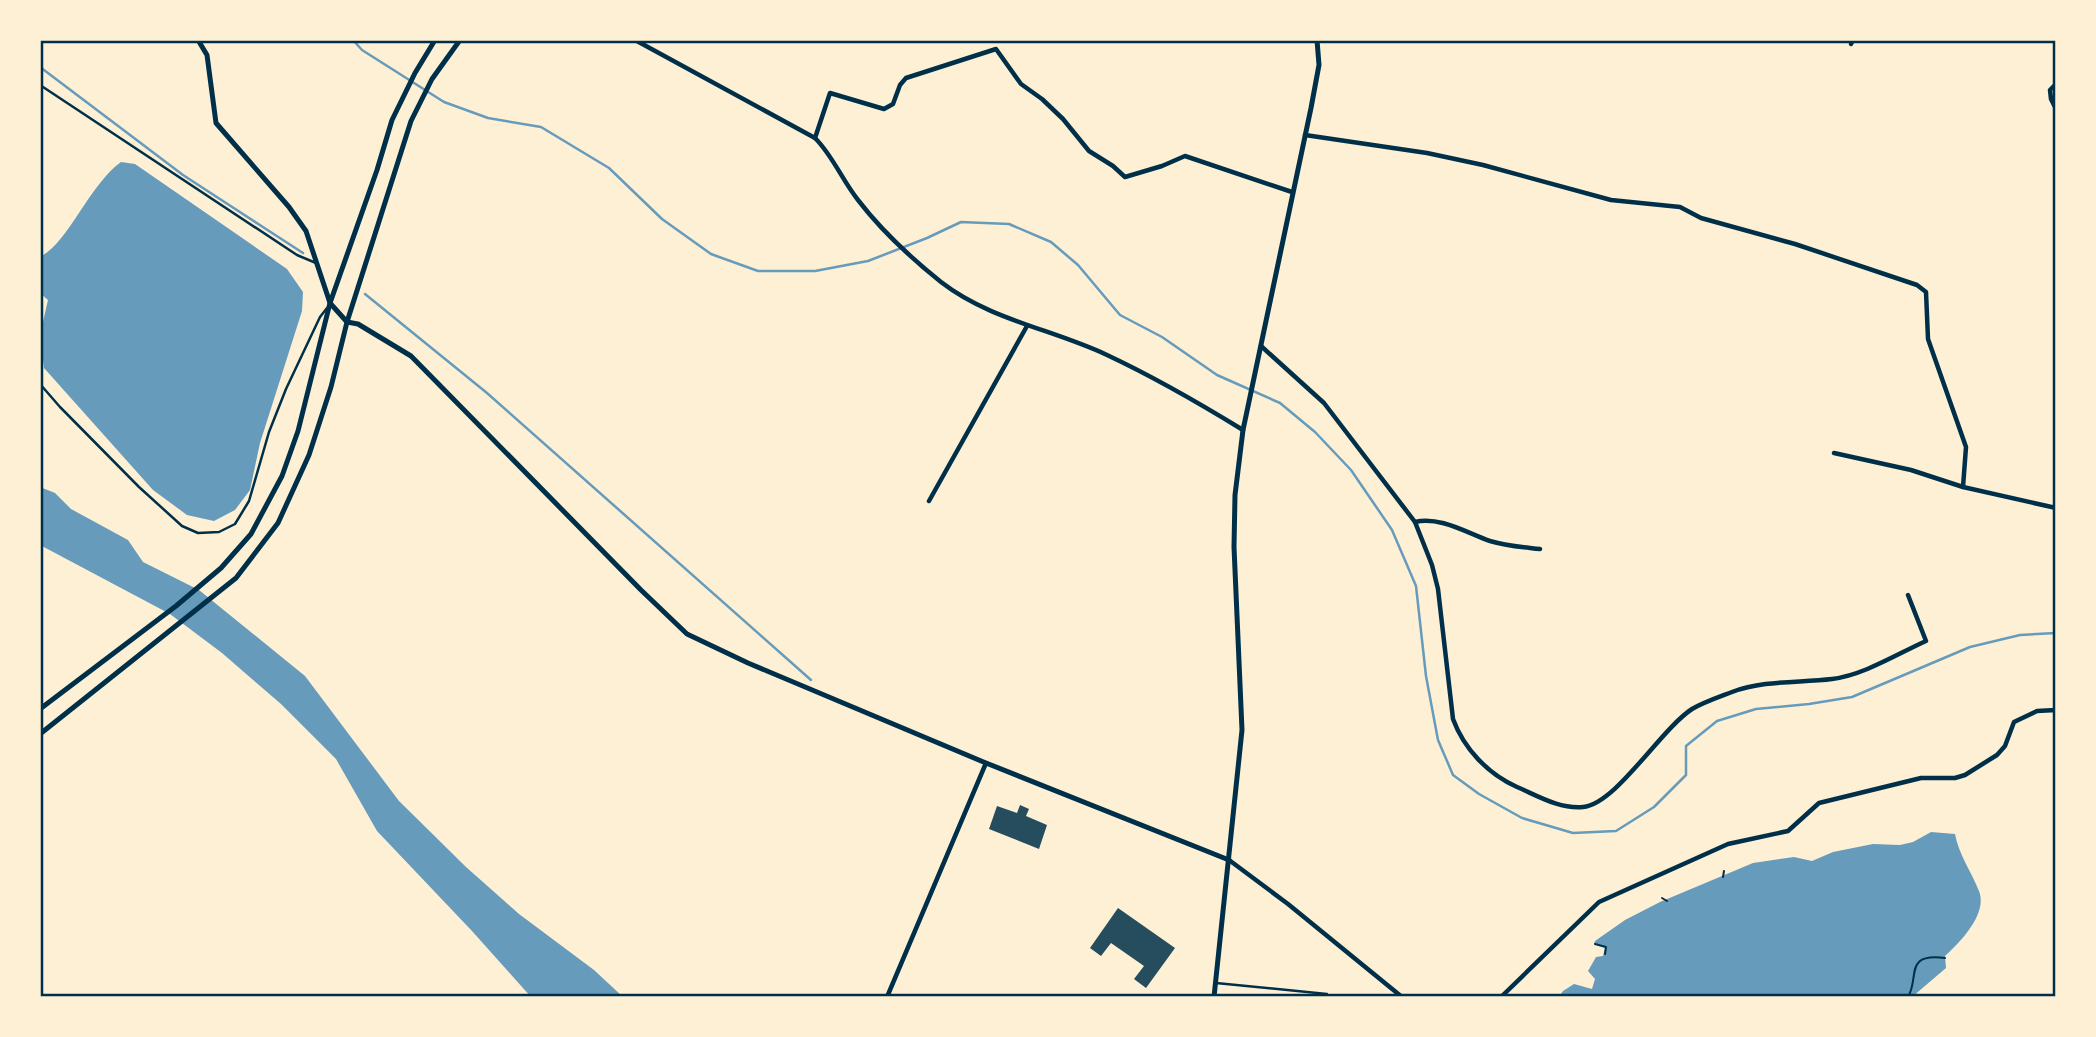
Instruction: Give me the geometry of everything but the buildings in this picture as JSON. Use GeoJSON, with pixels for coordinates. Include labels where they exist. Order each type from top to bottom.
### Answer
{"type":"FeatureCollection","features":[{"type":"Feature","properties":{"kind":"street"},"geometry":{"type":"LineString","coordinates":[[198,40],[207,55],[216,123],[306,231],[330,303],[347,322],[358,324],[411,356],[687,634],[748,663],[986,763],[1229,860],[1288,904],[1402,997]]}},
{"type":"Feature","properties":{"kind":"street"},"geometry":{"type":"LineString","coordinates":[[40,709],[221,568],[251,534],[282,476],[298,431],[330,303],[397,110],[435,40]]}},
{"type":"Feature","properties":{"kind":"street"},"geometry":{"type":"LineString","coordinates":[[40,734],[236,578],[278,523],[309,455],[331,387],[347,322],[411,119],[432,79],[460,40]]}},
{"type":"Feature","properties":{"kind":"street"},"geometry":{"type":"LineString","coordinates":[[635,40],[815,138],[826,149],[856,198],[881,228],[941,282],[965,298],[1027,326],[1107,355],[1243,430]]}},
{"type":"Feature","properties":{"kind":"street"},"geometry":{"type":"LineString","coordinates":[[1214,997],[1242,730],[1234,547],[1235,495],[1243,430],[1318,65],[1317,40]]}},
{"type":"Feature","properties":{"kind":"street"},"geometry":{"type":"LineString","coordinates":[[815,138],[830,93],[884,109],[892,104],[906,78],[996,49],[1021,84],[1063,119],[1089,151],[1125,177],[1185,156],[1292,192]]}},
{"type":"Feature","properties":{"kind":"street"},"geometry":{"type":"LineString","coordinates":[[2056,84],[2050,90],[2056,108]]}},
{"type":"Feature","properties":{"kind":"street"},"geometry":{"type":"LineString","coordinates":[[1305,135],[1427,153],[1611,200],[1680,207],[1702,218],[1795,244],[1917,285],[1926,292],[1928,339],[1966,447],[1963,487]]}},
{"type":"Feature","properties":{"kind":"street"},"geometry":{"type":"LineString","coordinates":[[929,501],[1027,326]]}},
{"type":"Feature","properties":{"kind":"street"},"geometry":{"type":"LineString","coordinates":[[1261,346],[1324,403],[1415,522],[1432,565],[1438,589],[1458,733],[1494,775],[1565,806],[1584,807],[1600,803],[1692,709],[1752,687],[1834,679],[1926,641],[1908,595]]}},
{"type":"Feature","properties":{"kind":"street"},"geometry":{"type":"LineString","coordinates":[[1834,453],[2056,508]]}},
{"type":"Feature","properties":{"kind":"street"},"geometry":{"type":"LineString","coordinates":[[1415,522],[1424,519],[1508,545],[1540,548]]}},
{"type":"Feature","properties":{"kind":"street"},"geometry":{"type":"LineString","coordinates":[[1501,997],[1599,902],[1728,845],[1788,831],[1819,803],[1921,778],[1955,778],[1965,775],[1997,755],[2004,746],[2014,722],[2038,711],[2056,710]]}},
{"type":"Feature","properties":{"kind":"street"},"geometry":{"type":"LineString","coordinates":[[887,997],[986,763]]}},
{"type":"Feature","properties":{"kind":"lane"},"geometry":{"type":"LineString","coordinates":[[40,85],[297,256],[317,263]]}},
{"type":"Feature","properties":{"kind":"lane"},"geometry":{"type":"LineString","coordinates":[[40,384],[139,487],[182,526],[198,533],[219,532],[235,524],[249,500],[269,432],[286,389],[320,317],[330,303]]}},
{"type":"Feature","properties":{"kind":"lane"},"geometry":{"type":"LineString","coordinates":[[1216,983],[1327,994]]}},
{"type":"Feature","properties":{"kind":"path"},"geometry":{"type":"LineString","coordinates":[[1723,877],[1724,871]]}},
{"type":"Feature","properties":{"kind":"path"},"geometry":{"type":"LineString","coordinates":[[1662,898],[1667,901]]}},
{"type":"Feature","properties":{"kind":"path"},"geometry":{"type":"LineString","coordinates":[[1595,944],[1606,947],[1605,954]]}},
{"type":"Feature","properties":{"kind":"path"},"geometry":{"type":"LineString","coordinates":[[1908,997],[1912,987],[1913,970],[1919,962],[1931,957],[1945,958]]}},
{"type":"Feature","properties":{"kind":"water"},"geometry":{"type":"Polygon","coordinates":[[[121,162],[135,164],[287,269],[303,292],[302,311],[260,443],[250,490],[235,510],[214,521],[187,515],[153,490],[44,368],[40,335],[48,300],[40,293],[40,257],[60,239],[99,184],[121,162]]]}},
{"type":"Feature","properties":{"kind":"water"},"geometry":{"type":"Polygon","coordinates":[[[40,487],[55,493],[71,509],[128,540],[143,562],[199,590],[305,676],[399,801],[466,867],[519,914],[594,970],[623,997],[531,997],[377,831],[336,759],[281,704],[222,653],[170,614],[40,545],[40,487]]]}},
{"type":"Feature","properties":{"kind":"water"},"geometry":{"type":"Polygon","coordinates":[[[1931,832],[1955,834],[1979,891],[1980,909],[1971,927],[1945,956],[1946,968],[1912,997],[1559,997],[1574,984],[1592,989],[1595,979],[1588,971],[1596,957],[1603,956],[1605,948],[1594,944],[1595,941],[1625,920],[1660,902],[1753,863],[1794,857],[1812,861],[1833,852],[1873,844],[1900,845],[1913,842],[1931,832]]]}},
{"type":"Feature","properties":{"kind":"waterway"},"geometry":{"type":"LineString","coordinates":[[353,40],[362,50],[444,102],[488,118],[541,127],[609,168],[662,219],[711,254],[758,271],[815,271],[868,261],[961,222],[1009,224],[1051,242],[1078,265],[1120,315],[1162,337],[1217,375],[1280,403],[1315,432],[1351,470],[1392,530],[1416,586],[1426,676],[1438,740],[1453,775],[1479,794],[1522,818],[1573,833],[1616,831],[1654,807],[1686,775],[1686,746],[1717,721],[1756,709],[1852,697],[1970,647],[2020,635],[2056,633]]}},
{"type":"Feature","properties":{"kind":"waterway"},"geometry":{"type":"LineString","coordinates":[[40,67],[183,175],[303,253]]}},
{"type":"Feature","properties":{"kind":"waterway"},"geometry":{"type":"LineString","coordinates":[[365,294],[487,393],[811,680]]}}]}
